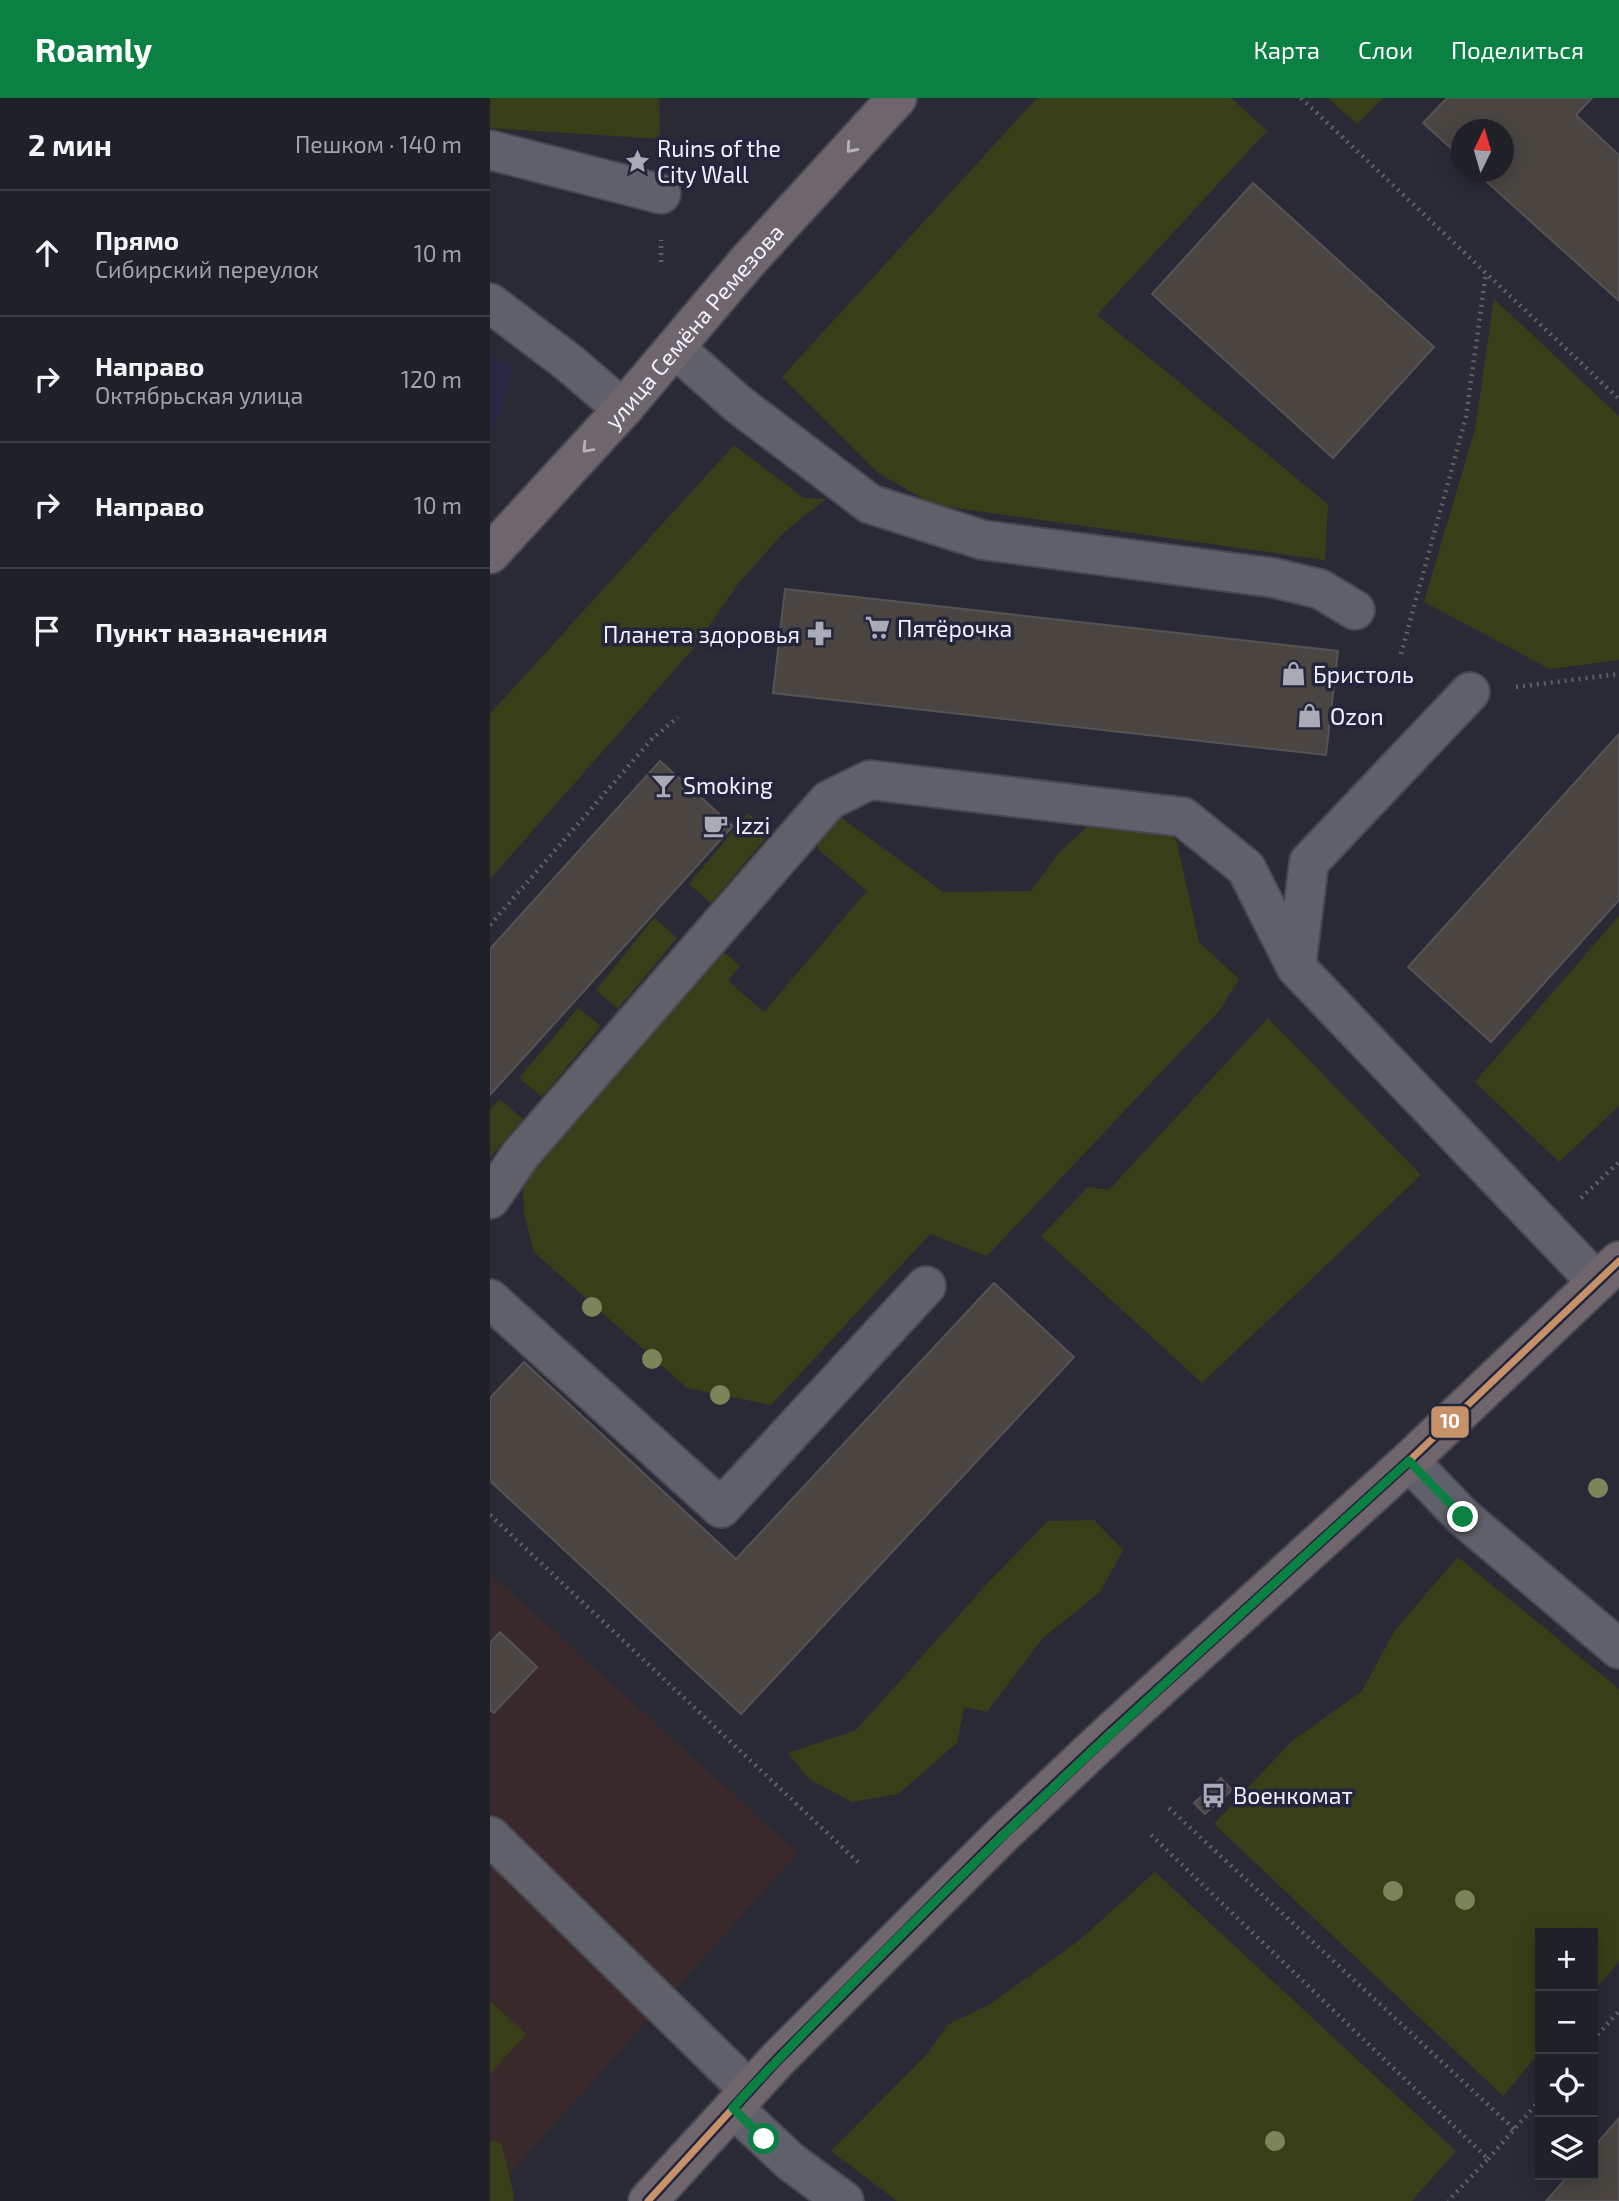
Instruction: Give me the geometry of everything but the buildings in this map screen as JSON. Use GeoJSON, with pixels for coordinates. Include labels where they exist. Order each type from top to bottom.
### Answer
{"type":"FeatureCollection","features":[{"type":"Feature","properties":{"kind":"main road","name":"улица Семёна Ремезова"},"geometry":{"type":"LineString","coordinates":[[490,554],[623,409],[747,262],[897,98]]}},
{"type":"Feature","properties":{"kind":"main road"},"geometry":{"type":"LineString","coordinates":[[648,2201],[741,2099],[1012,1825],[1409,1461],[1608,1272]]}},
{"type":"Feature","properties":{"kind":"street"},"geometry":{"type":"LineString","coordinates":[[490,150],[661,194]]}},
{"type":"Feature","properties":{"kind":"street"},"geometry":{"type":"LineString","coordinates":[[490,303],[568,362],[623,409]]}},
{"type":"Feature","properties":{"kind":"street"},"geometry":{"type":"LineString","coordinates":[[676,348],[738,404],[870,504],[983,540],[1274,578],[1320,589],[1355,610]]}},
{"type":"Feature","properties":{"kind":"street"},"geometry":{"type":"LineString","coordinates":[[1296,967],[1309,862],[1470,692]]}},
{"type":"Feature","properties":{"kind":"street"},"geometry":{"type":"LineString","coordinates":[[490,1199],[521,1154],[829,800],[870,780],[1183,817],[1246,868],[1296,967],[1608,1272]]}},
{"type":"Feature","properties":{"kind":"street"},"geometry":{"type":"LineString","coordinates":[[1246,868],[1309,862]]}},
{"type":"Feature","properties":{"kind":"street"},"geometry":{"type":"LineString","coordinates":[[490,1299],[721,1508],[926,1286]]}},
{"type":"Feature","properties":{"kind":"street"},"geometry":{"type":"LineString","coordinates":[[1409,1461],[1463,1517],[1619,1649]]}},
{"type":"Feature","properties":{"kind":"street"},"geometry":{"type":"LineString","coordinates":[[494,1850],[741,2099],[764,2139],[844,2201]]}},
{"type":"Feature","properties":{"kind":"path"},"geometry":{"type":"LineString","coordinates":[[1301,98],[1619,399]]}},
{"type":"Feature","properties":{"kind":"path"},"geometry":{"type":"LineString","coordinates":[[1401,654],[1466,417],[1486,273]]}},
{"type":"Feature","properties":{"kind":"path"},"geometry":{"type":"LineString","coordinates":[[1470,692],[1619,674]]}},
{"type":"Feature","properties":{"kind":"path"},"geometry":{"type":"LineString","coordinates":[[490,925],[652,739],[678,717]]}},
{"type":"Feature","properties":{"kind":"path"},"geometry":{"type":"LineString","coordinates":[[1573,1206],[1619,1162]]}},
{"type":"Feature","properties":{"kind":"path"},"geometry":{"type":"LineString","coordinates":[[490,1515],[859,1863]]}},
{"type":"Feature","properties":{"kind":"path"},"geometry":{"type":"LineString","coordinates":[[1169,1808],[1514,2129]]}},
{"type":"Feature","properties":{"kind":"path"},"geometry":{"type":"LineString","coordinates":[[1151,1835],[1488,2159]]}},
{"type":"Feature","properties":{"kind":"path"},"geometry":{"type":"LineString","coordinates":[[1598,2034],[1619,2011]]}},
{"type":"Feature","properties":{"kind":"path"},"geometry":{"type":"LineString","coordinates":[[1448,2201],[1535,2106]]}},
{"type":"Feature","properties":{"kind":"shaded area"},"geometry":{"type":"Polygon","coordinates":[[[490,358],[514,365],[496,423],[490,429],[490,358]]]}},
{"type":"Feature","properties":{"kind":"shaded area"},"geometry":{"type":"Polygon","coordinates":[[[490,1573],[798,1853],[490,2196],[490,1573]]]}},
{"type":"Feature","properties":{"kind":"green space"},"geometry":{"type":"Polygon","coordinates":[[[490,98],[659,98],[660,139],[490,128],[490,98]]]}},
{"type":"Feature","properties":{"kind":"green space"},"geometry":{"type":"Polygon","coordinates":[[[1037,98],[1231,98],[1267,131],[1097,315],[1328,504],[1325,560],[934,505],[878,473],[782,377],[1037,98]]]}},
{"type":"Feature","properties":{"kind":"green space"},"geometry":{"type":"Polygon","coordinates":[[[1328,98],[1383,98],[1357,124],[1328,98]]]}},
{"type":"Feature","properties":{"kind":"green space"},"geometry":{"type":"Polygon","coordinates":[[[1494,299],[1619,416],[1619,660],[1550,669],[1424,602],[1475,429],[1494,299]]]}},
{"type":"Feature","properties":{"kind":"green space"},"geometry":{"type":"Polygon","coordinates":[[[734,445],[804,498],[826,499],[783,533],[738,584],[693,649],[490,879],[490,714],[734,445]]]}},
{"type":"Feature","properties":{"kind":"green space"},"geometry":{"type":"Polygon","coordinates":[[[748,813],[771,832],[711,903],[689,884],[748,813]]]}},
{"type":"Feature","properties":{"kind":"green space"},"geometry":{"type":"Polygon","coordinates":[[[842,818],[943,892],[1031,891],[1058,854],[1094,820],[1171,832],[1177,843],[1199,942],[1239,979],[1220,1010],[987,1256],[930,1234],[771,1405],[687,1388],[534,1252],[524,1214],[523,1177],[720,949],[740,966],[728,981],[764,1012],[867,891],[819,850],[816,839],[821,825],[842,818]]]}},
{"type":"Feature","properties":{"kind":"green space"},"geometry":{"type":"Polygon","coordinates":[[[1619,916],[1619,1106],[1559,1162],[1475,1082],[1619,916]]]}},
{"type":"Feature","properties":{"kind":"green space"},"geometry":{"type":"Polygon","coordinates":[[[654,918],[677,938],[618,1009],[596,990],[654,918]]]}},
{"type":"Feature","properties":{"kind":"green space"},"geometry":{"type":"Polygon","coordinates":[[[578,1008],[601,1026],[542,1097],[519,1078],[578,1008]]]}},
{"type":"Feature","properties":{"kind":"green space"},"geometry":{"type":"Polygon","coordinates":[[[1268,1018],[1421,1175],[1202,1383],[1041,1236],[1088,1187],[1109,1190],[1268,1018]]]}},
{"type":"Feature","properties":{"kind":"green space"},"geometry":{"type":"Polygon","coordinates":[[[500,1099],[523,1119],[490,1158],[490,1110],[500,1099]]]}},
{"type":"Feature","properties":{"kind":"green space"},"geometry":{"type":"Polygon","coordinates":[[[1094,1520],[1123,1550],[1100,1592],[1043,1638],[987,1712],[964,1707],[957,1743],[898,1794],[852,1802],[809,1779],[788,1753],[856,1730],[986,1585],[1048,1521],[1094,1520]]]}},
{"type":"Feature","properties":{"kind":"green space"},"geometry":{"type":"Polygon","coordinates":[[[1458,1557],[1619,1689],[1619,1962],[1598,1986],[1598,1928],[1535,1928],[1535,2058],[1503,2096],[1214,1824],[1292,1741],[1362,1691],[1395,1630],[1458,1557]]]}},
{"type":"Feature","properties":{"kind":"green space"},"geometry":{"type":"Polygon","coordinates":[[[1155,1872],[1456,2151],[1412,2201],[897,2201],[831,2151],[929,2052],[947,2025],[990,2004],[1076,1943],[1155,1872]]]}},
{"type":"Feature","properties":{"kind":"green space"},"geometry":{"type":"Polygon","coordinates":[[[490,2001],[526,2034],[490,2074],[490,2001]]]}},
{"type":"Feature","properties":{"kind":"green space"},"geometry":{"type":"Polygon","coordinates":[[[490,2141],[501,2142],[514,2195],[513,2201],[490,2201],[490,2141]]]}},
{"type":"Feature","properties":{"kind":"transit line","name":"10"},"geometry":{"type":"LineString","coordinates":[[648,2201],[778,2059],[1003,1834],[1409,1461],[1619,1261]]}},
{"type":"Feature","properties":{"kind":"place","name":"Ruins of the City Wall"},"geometry":{"type":"Point","coordinates":[637,161]}},
{"type":"Feature","properties":{"kind":"place","name":"Пятёрочка"},"geometry":{"type":"Point","coordinates":[877,628]}},
{"type":"Feature","properties":{"kind":"place","name":"Планета здоровья"},"geometry":{"type":"Point","coordinates":[820,634]}},
{"type":"Feature","properties":{"kind":"place","name":"Бристоль"},"geometry":{"type":"Point","coordinates":[1293,674]}},
{"type":"Feature","properties":{"kind":"place","name":"Ozon"},"geometry":{"type":"Point","coordinates":[1310,716]}},
{"type":"Feature","properties":{"kind":"place","name":"Smoking"},"geometry":{"type":"Point","coordinates":[663,785]}},
{"type":"Feature","properties":{"kind":"place","name":"Izzi"},"geometry":{"type":"Point","coordinates":[715,825]}},
{"type":"Feature","properties":{"kind":"place","name":"Военкомат"},"geometry":{"type":"Point","coordinates":[1213,1795]}},
{"type":"Feature","properties":{"kind":"route"},"geometry":{"type":"LineString","coordinates":[[764,2139],[733,2108],[778,2059],[1003,1834],[1409,1461],[1463,1517]]}}]}
